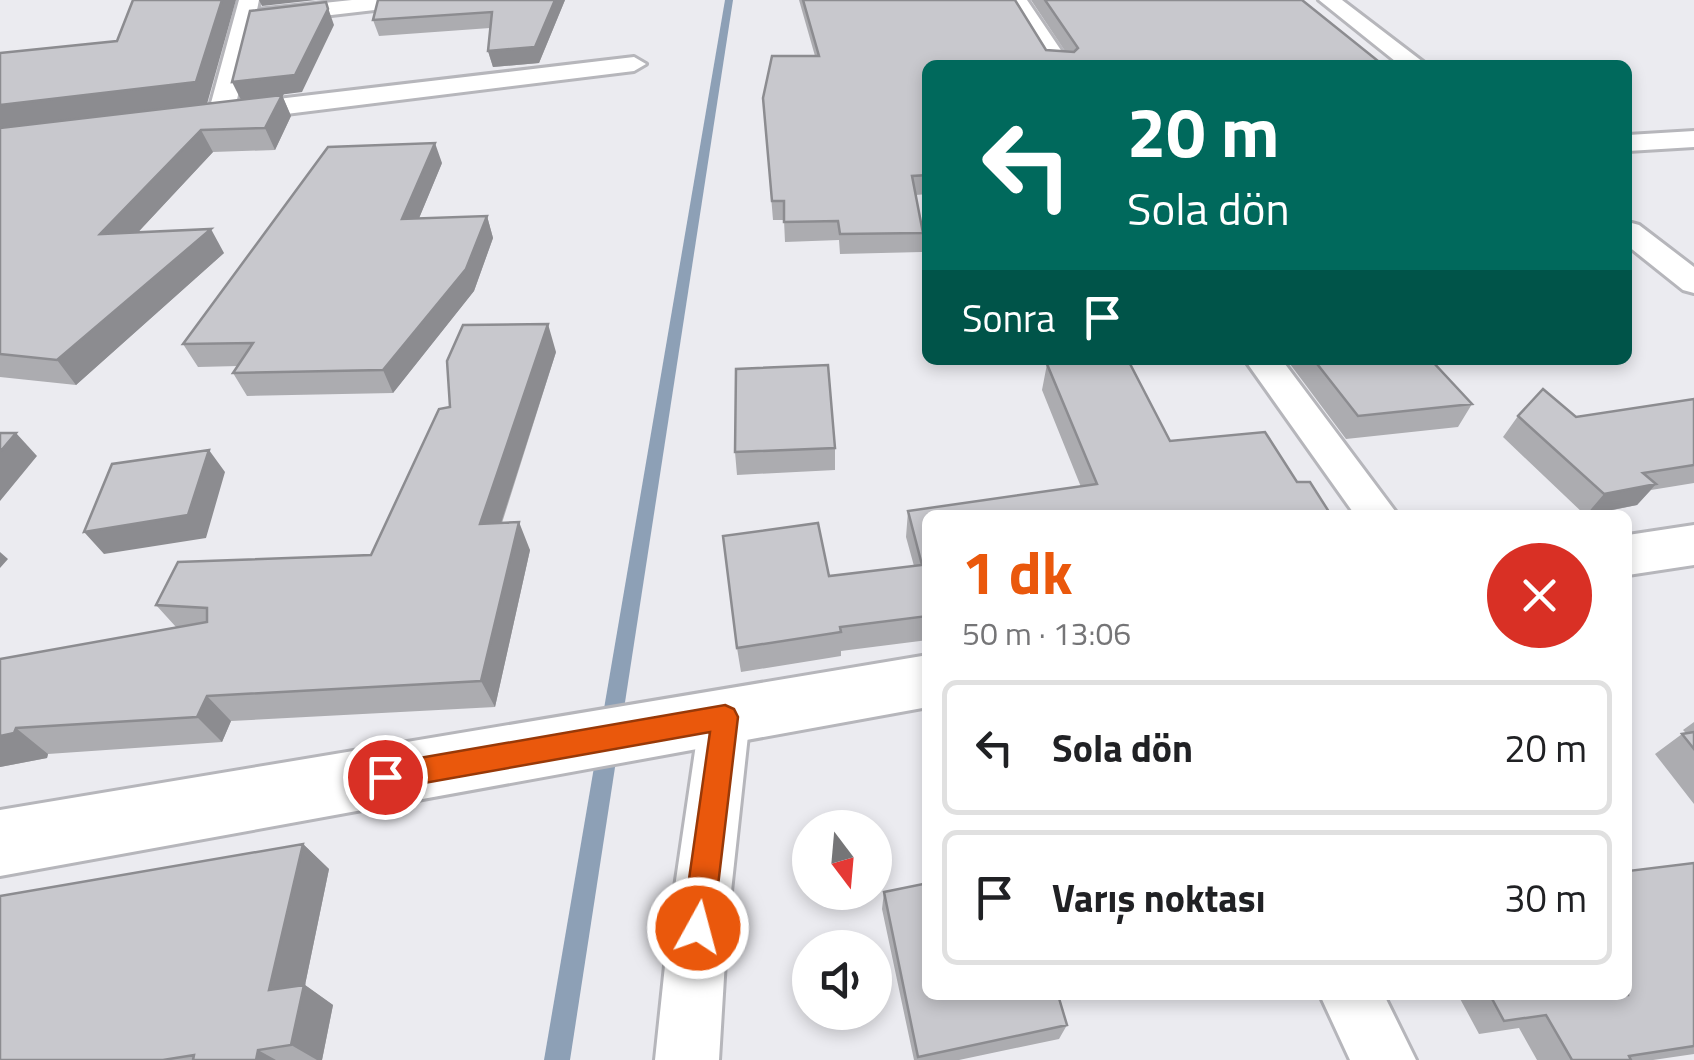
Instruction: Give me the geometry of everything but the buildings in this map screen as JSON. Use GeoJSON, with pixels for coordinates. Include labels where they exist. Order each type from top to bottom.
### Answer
{"type":"FeatureCollection","features":[{"type":"Feature","properties":{"kind":"street"},"geometry":{"type":"LineString","coordinates":[[409,0],[248,9],[211,115],[634,64]]}},
{"type":"Feature","properties":{"kind":"street"},"geometry":{"type":"LineString","coordinates":[[1017,0],[1055,60]]}},
{"type":"Feature","properties":{"kind":"street"},"geometry":{"type":"LineString","coordinates":[[1329,0],[1408,60]]}},
{"type":"Feature","properties":{"kind":"street"},"geometry":{"type":"LineString","coordinates":[[1632,143],[1694,139]]}},
{"type":"Feature","properties":{"kind":"street"},"geometry":{"type":"LineString","coordinates":[[1632,234],[1694,283]]}},
{"type":"Feature","properties":{"kind":"street"},"geometry":{"type":"LineString","coordinates":[[1267,365],[1373,510]]}},
{"type":"Feature","properties":{"kind":"street"},"geometry":{"type":"LineString","coordinates":[[1632,555],[1694,544]]}},
{"type":"Feature","properties":{"kind":"street"},"geometry":{"type":"LineString","coordinates":[[0,843],[922,682]]}},
{"type":"Feature","properties":{"kind":"street"},"geometry":{"type":"LineString","coordinates":[[687,1060],[711,721]]}},
{"type":"Feature","properties":{"kind":"street"},"geometry":{"type":"LineString","coordinates":[[1353,1000],[1384,1060]]}},
{"type":"Feature","properties":{"kind":"waterway"},"geometry":{"type":"LineString","coordinates":[[557,1060],[729,0]]}},
{"type":"Feature","properties":{"kind":"route"},"geometry":{"type":"LineString","coordinates":[[385,777],[725,717],[698,928]]}}]}
